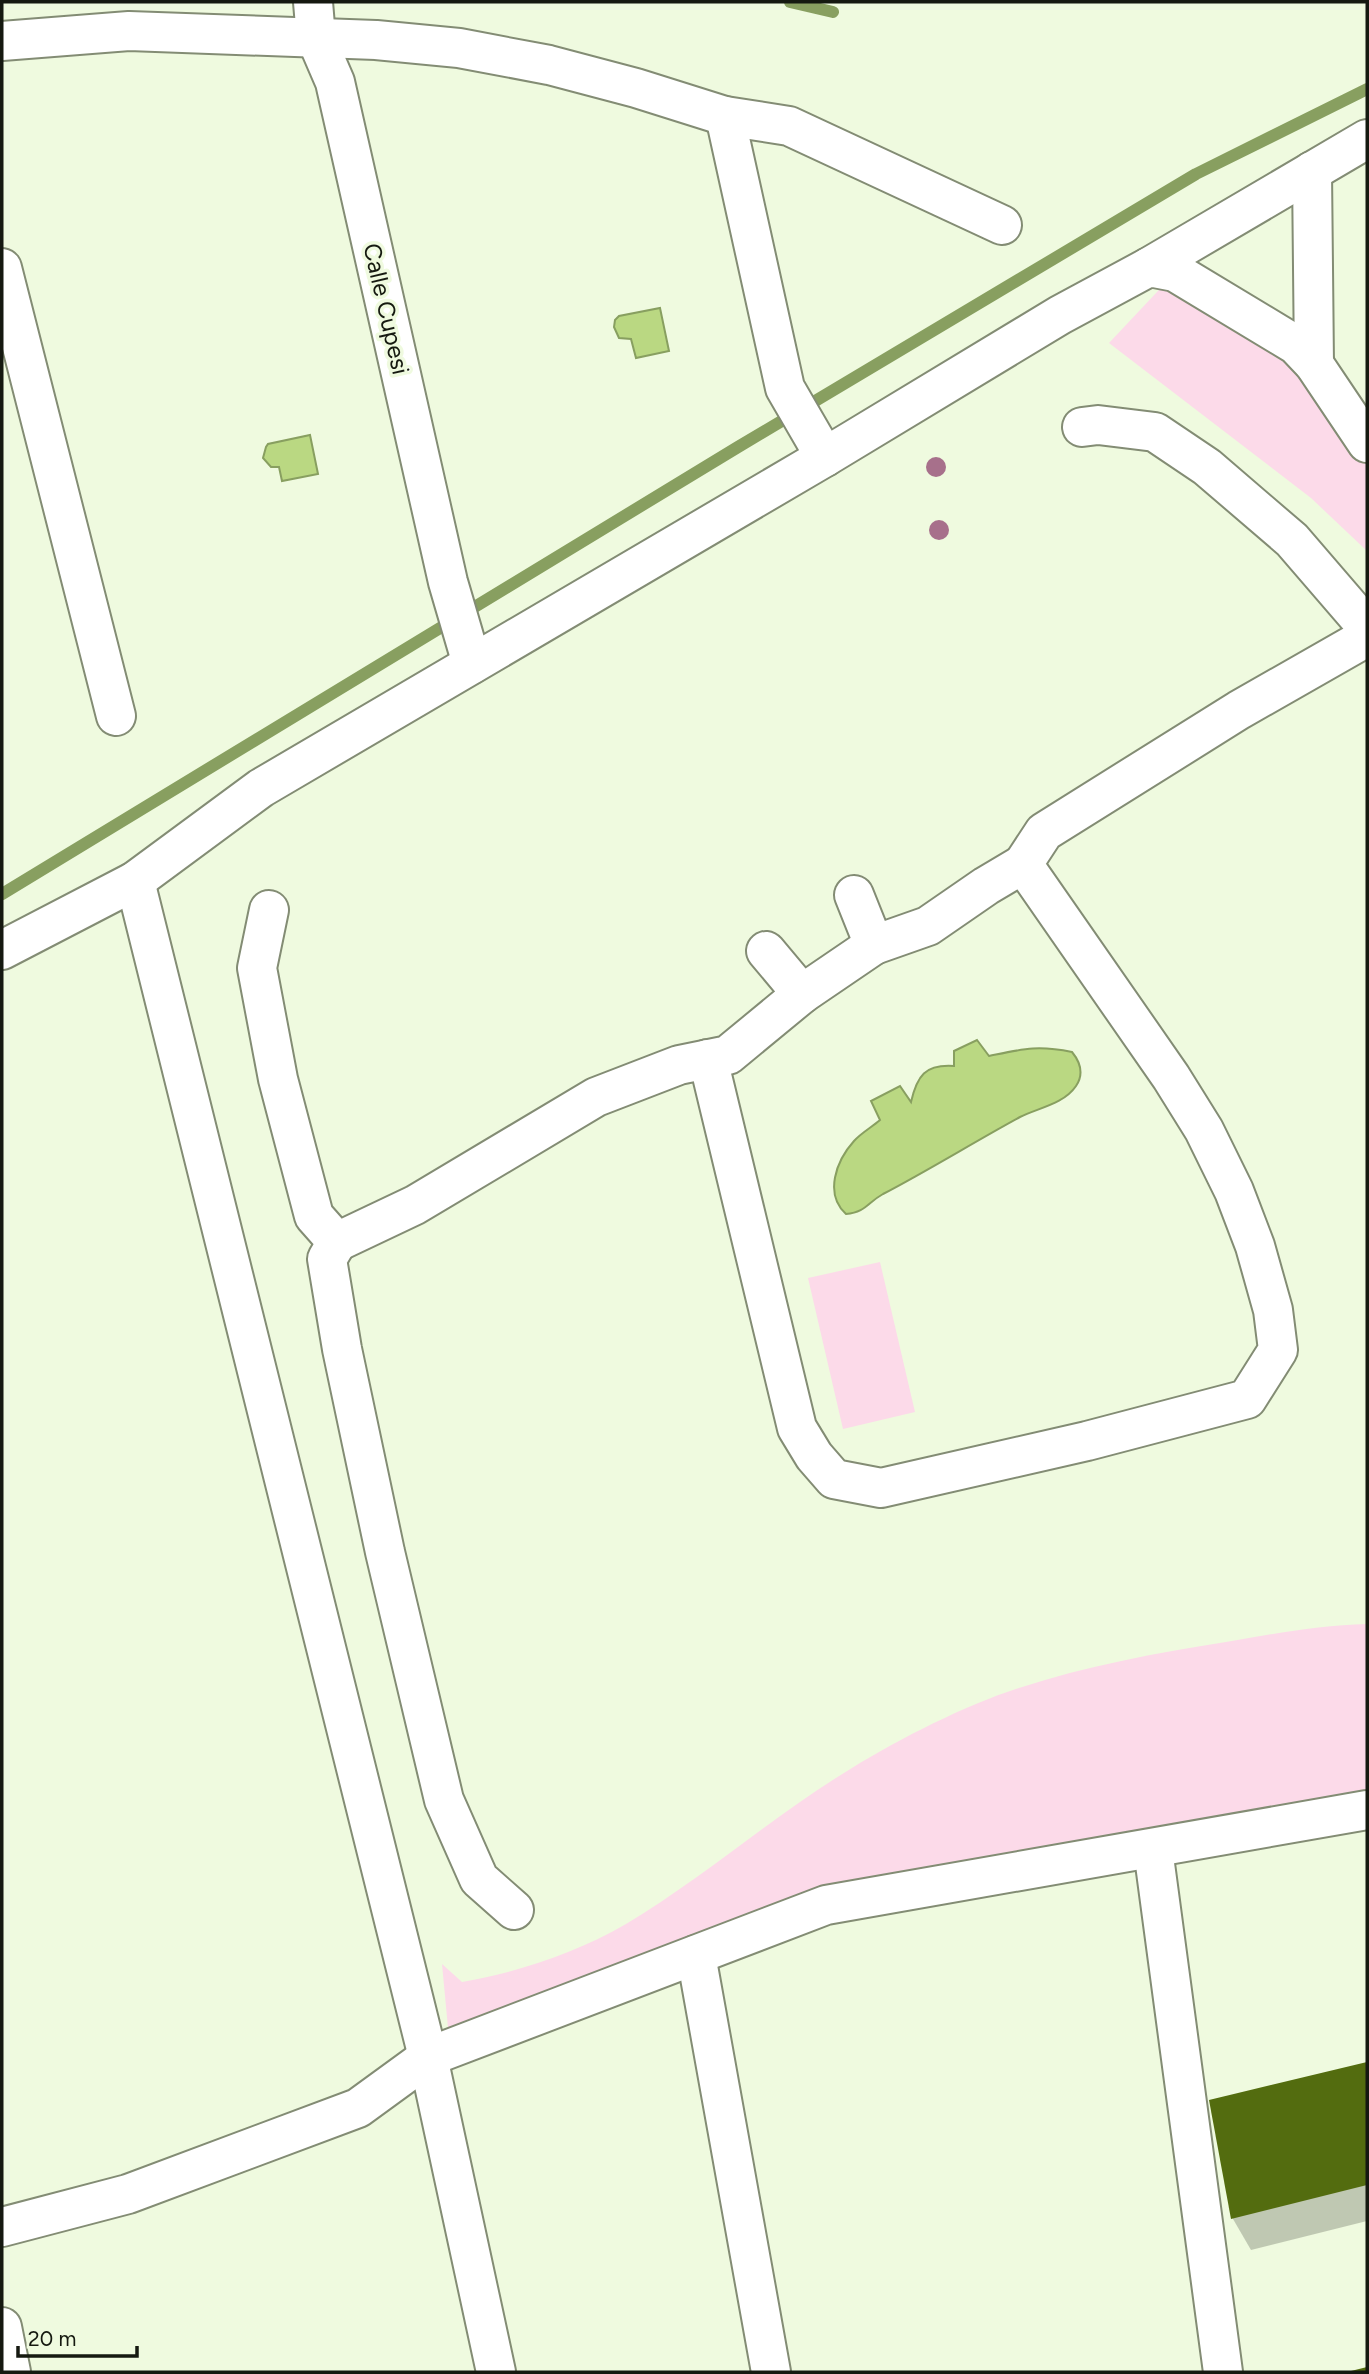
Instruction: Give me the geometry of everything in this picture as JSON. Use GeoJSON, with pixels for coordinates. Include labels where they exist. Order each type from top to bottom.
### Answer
{"type":"FeatureCollection","features":[{"type":"Feature","properties":{"kind":"street"},"geometry":{"type":"LineString","coordinates":[[2,41],[314,20],[376,40],[459,48],[549,65],[636,88],[725,116],[789,126],[1002,226]]}},
{"type":"Feature","properties":{"kind":"street","name":"Calle Cupesi"},"geometry":{"type":"LineString","coordinates":[[314,20],[335,82],[448,582],[472,664]]}},
{"type":"Feature","properties":{"kind":"street"},"geometry":{"type":"LineString","coordinates":[[725,116],[785,388],[825,457]]}},
{"type":"Feature","properties":{"kind":"street"},"geometry":{"type":"LineString","coordinates":[[2,950],[135,881],[261,788],[825,457],[1060,315],[1149,267],[1367,139]]}},
{"type":"Feature","properties":{"kind":"street"},"geometry":{"type":"LineString","coordinates":[[1312,171],[1314,364]]}},
{"type":"Feature","properties":{"kind":"street"},"geometry":{"type":"LineString","coordinates":[[1149,267],[1175,272],[1296,345],[1314,364],[1367,443]]}},
{"type":"Feature","properties":{"kind":"street"},"geometry":{"type":"LineString","coordinates":[[2,268],[116,716]]}},
{"type":"Feature","properties":{"kind":"street"},"geometry":{"type":"LineString","coordinates":[[1082,427],[1098,425],[1155,432],[1207,467],[1292,540],[1367,627]]}},
{"type":"Feature","properties":{"kind":"street"},"geometry":{"type":"LineString","coordinates":[[514,1910],[479,1879],[444,1800],[385,1552],[342,1349],[327,1259],[337,1242],[415,1205],[596,1097],[679,1065],[728,1055],[802,994],[874,945],[928,926],[1023,864],[1044,832],[1239,710],[1367,636]]}},
{"type":"Feature","properties":{"kind":"street"},"geometry":{"type":"LineString","coordinates":[[708,1059],[797,1428],[814,1457],[834,1479],[881,1488],[1087,1441],[1247,1399],[1278,1350],[1270,1297],[1255,1246],[1234,1191],[1204,1130],[1171,1077],[1023,864]]}},
{"type":"Feature","properties":{"kind":"street"},"geometry":{"type":"LineString","coordinates":[[135,881],[428,2057],[496,2372]]}},
{"type":"Feature","properties":{"kind":"street"},"geometry":{"type":"LineString","coordinates":[[854,895],[874,945]]}},
{"type":"Feature","properties":{"kind":"street"},"geometry":{"type":"LineString","coordinates":[[269,910],[257,968],[278,1079],[314,1216],[337,1242]]}},
{"type":"Feature","properties":{"kind":"street"},"geometry":{"type":"LineString","coordinates":[[766,951],[802,994]]}},
{"type":"Feature","properties":{"kind":"street"},"geometry":{"type":"LineString","coordinates":[[2,2227],[128,2194],[358,2108],[428,2057],[826,1905],[1367,1810]]}},
{"type":"Feature","properties":{"kind":"street"},"geometry":{"type":"LineString","coordinates":[[1153,1849],[1223,2372]]}},
{"type":"Feature","properties":{"kind":"street"},"geometry":{"type":"LineString","coordinates":[[696,1955],[771,2372]]}},
{"type":"Feature","properties":{"kind":"street"},"geometry":{"type":"LineString","coordinates":[[2,2327],[11,2372]]}},
{"type":"Feature","properties":{"kind":"shaded area"},"geometry":{"type":"Polygon","coordinates":[[[1173,275],[1293,349],[1367,446],[1367,551],[1311,498],[1109,343],[1173,275]]]}},
{"type":"Feature","properties":{"kind":"shaded area"},"geometry":{"type":"Polygon","coordinates":[[[660,308],[669,351],[636,358],[631,339],[619,338],[614,327],[615,320],[619,316],[660,308]]]}},
{"type":"Feature","properties":{"kind":"shaded area"},"geometry":{"type":"Polygon","coordinates":[[[310,435],[318,474],[282,481],[279,467],[271,467],[263,458],[266,447],[268,444],[310,435]]]}},
{"type":"Feature","properties":{"kind":"shaded area"},"geometry":{"type":"Polygon","coordinates":[[[977,1040],[989,1056],[1030,1049],[1072,1052],[1078,1060],[1080,1077],[1076,1086],[1065,1097],[1020,1117],[883,1194],[862,1209],[846,1214],[835,1197],[835,1178],[848,1149],[857,1138],[880,1120],[871,1101],[900,1086],[911,1102],[916,1085],[924,1073],[936,1067],[954,1066],[954,1051],[977,1040]]]}},
{"type":"Feature","properties":{"kind":"shaded area"},"geometry":{"type":"Polygon","coordinates":[[[880,1262],[915,1412],[843,1429],[808,1278],[880,1262]]]}},
{"type":"Feature","properties":{"kind":"shaded area"},"geometry":{"type":"Polygon","coordinates":[[[1367,1624],[1367,1820],[826,1905],[450,2049],[442,1964],[462,1982],[505,1973],[587,1944],[655,1906],[823,1786],[934,1723],[1019,1688],[1121,1661],[1296,1630],[1367,1624]]]}},
{"type":"Feature","properties":{"kind":"building"},"geometry":{"type":"Polygon","coordinates":[[[1367,2062],[1367,2185],[1231,2219],[1209,2100],[1367,2062]]]}},
{"type":"Feature","properties":{"kind":"building"},"geometry":{"type":"Polygon","coordinates":[[[1367,2367],[1367,2372],[1351,2372],[1351,2371],[1367,2367]]]}},
{"type":"Feature","properties":{"kind":"waterway"},"geometry":{"type":"LineString","coordinates":[[790,2],[833,12]]}},
{"type":"Feature","properties":{"kind":"waterway"},"geometry":{"type":"LineString","coordinates":[[2,894],[738,447],[1196,174],[1367,89]]}}]}
